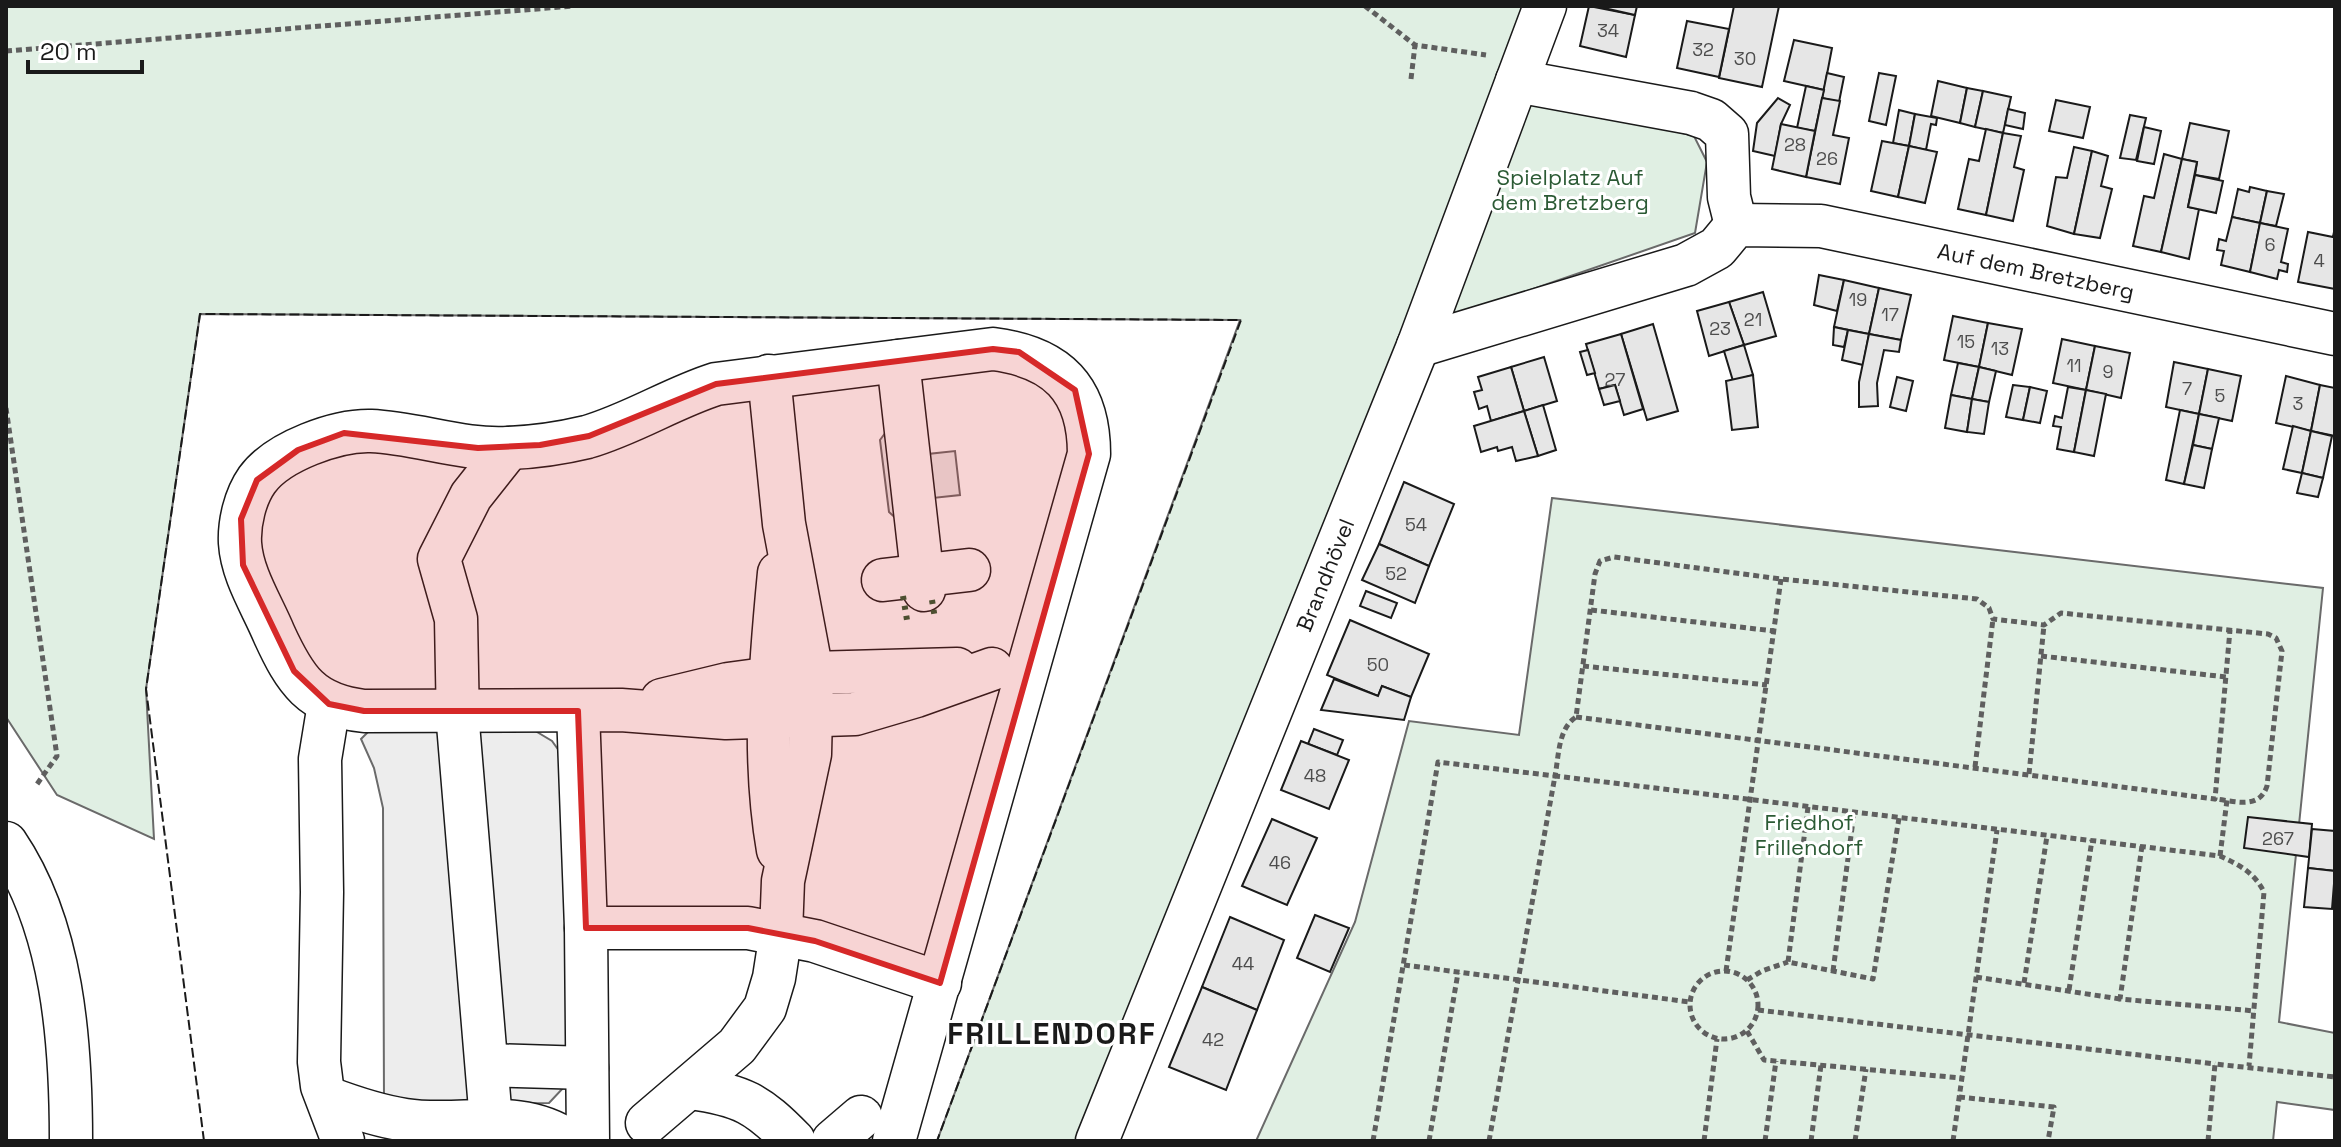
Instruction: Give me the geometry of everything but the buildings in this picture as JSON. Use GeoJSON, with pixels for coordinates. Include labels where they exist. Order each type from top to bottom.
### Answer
{"type":"FeatureCollection","features":[{"type":"Feature","properties":{"kind":"street","name":"Brandhövel"},"geometry":{"type":"LineString","coordinates":[[1097,1141],[1418,346],[1545,6]]}},
{"type":"Feature","properties":{"kind":"street"},"geometry":{"type":"LineString","coordinates":[[1418,346],[1686,265],[1717,248],[1736,225],[1729,197],[1727,134],[1711,120],[1521,70]]}},
{"type":"Feature","properties":{"kind":"street","name":"Auf dem Bretzberg"},"geometry":{"type":"LineString","coordinates":[[1736,225],[1821,226],[2335,334]]}},
{"type":"Feature","properties":{"kind":"street"},"geometry":{"type":"LineString","coordinates":[[894,1141],[940,983],[1011,667],[1089,454],[1089,433],[1083,408],[1075,390],[1061,375],[1019,352],[993,349],[716,384],[589,436],[509,448],[478,448],[371,431],[344,433],[298,450],[276,463],[257,480],[241,519],[243,565],[294,671],[306,688],[329,704],[364,711],[458,717],[621,710],[728,684],[812,715],[855,714],[1011,667]]}},
{"type":"Feature","properties":{"kind":"street"},"geometry":{"type":"LineString","coordinates":[[898,361],[910,582],[969,570]]}},
{"type":"Feature","properties":{"kind":"street"},"geometry":{"type":"LineString","coordinates":[[647,1123],[737,1046],[765,1008],[774,978],[781,933],[783,881],[810,754],[812,673],[784,524],[769,376]]}},
{"type":"Feature","properties":{"kind":"street"},"geometry":{"type":"LineString","coordinates":[[489,1097],[458,717],[456,619],[439,559],[471,496],[509,448]]}},
{"type":"Feature","properties":{"kind":"street"},"geometry":{"type":"LineString","coordinates":[[783,881],[775,832],[768,698],[784,524]]}},
{"type":"Feature","properties":{"kind":"street"},"geometry":{"type":"LineString","coordinates":[[768,698],[812,673],[1011,667]]}},
{"type":"Feature","properties":{"kind":"street"},"geometry":{"type":"LineString","coordinates":[[329,704],[320,759],[322,892],[319,1062],[322,1086],[343,1141]]}},
{"type":"Feature","properties":{"kind":"street"},"geometry":{"type":"LineString","coordinates":[[578,711],[586,928],[578,1068],[588,1141]]}},
{"type":"Feature","properties":{"kind":"street"},"geometry":{"type":"LineString","coordinates":[[6,843],[20,863],[36,900],[53,958],[67,1040],[71,1141]]}},
{"type":"Feature","properties":{"kind":"street"},"geometry":{"type":"LineString","coordinates":[[586,928],[748,928],[781,933],[815,941],[940,983]]}},
{"type":"Feature","properties":{"kind":"street"},"geometry":{"type":"LineString","coordinates":[[328,1098],[393,1131],[578,1068]]}},
{"type":"Feature","properties":{"kind":"street"},"geometry":{"type":"LineString","coordinates":[[690,1088],[718,1092],[753,1104],[794,1141]]}},
{"type":"Feature","properties":{"kind":"street"},"geometry":{"type":"LineString","coordinates":[[489,1097],[524,1121],[569,1141]]}},
{"type":"Feature","properties":{"kind":"path"},"geometry":{"type":"LineString","coordinates":[[6,51],[574,6]]}},
{"type":"Feature","properties":{"kind":"path"},"geometry":{"type":"LineString","coordinates":[[1365,6],[1415,45],[1521,70]]}},
{"type":"Feature","properties":{"kind":"path"},"geometry":{"type":"LineString","coordinates":[[1411,79],[1415,45]]}},
{"type":"Feature","properties":{"kind":"path"},"geometry":{"type":"LineString","coordinates":[[6,408],[57,756],[35,787]]}},
{"type":"Feature","properties":{"kind":"path"},"geometry":{"type":"LineString","coordinates":[[1576,717],[1595,574],[1600,561],[1614,557],[1781,579],[1977,599],[1989,608],[1993,619],[1975,767]]}},
{"type":"Feature","properties":{"kind":"path"},"geometry":{"type":"LineString","coordinates":[[1726,971],[1781,579]]}},
{"type":"Feature","properties":{"kind":"path"},"geometry":{"type":"LineString","coordinates":[[1591,610],[1774,631]]}},
{"type":"Feature","properties":{"kind":"path"},"geometry":{"type":"LineString","coordinates":[[1489,1141],[1563,731],[1567,723],[1576,717],[2250,803],[2264,795],[2282,651],[2276,638],[2268,634],[2061,613],[2044,625],[1993,619]]}},
{"type":"Feature","properties":{"kind":"path"},"geometry":{"type":"LineString","coordinates":[[2029,774],[2044,625]]}},
{"type":"Feature","properties":{"kind":"path"},"geometry":{"type":"LineString","coordinates":[[2215,799],[2230,630]]}},
{"type":"Feature","properties":{"kind":"path"},"geometry":{"type":"LineString","coordinates":[[2041,656],[2226,677]]}},
{"type":"Feature","properties":{"kind":"path"},"geometry":{"type":"LineString","coordinates":[[1583,666],[1767,685]]}},
{"type":"Feature","properties":{"kind":"path"},"geometry":{"type":"LineString","coordinates":[[1373,1141],[1438,762],[2220,856],[2241,866],[2256,878],[2264,892],[2249,1066]]}},
{"type":"Feature","properties":{"kind":"path"},"geometry":{"type":"LineString","coordinates":[[2220,856],[2227,800]]}},
{"type":"Feature","properties":{"kind":"path"},"geometry":{"type":"LineString","coordinates":[[1788,962],[1808,807]]}},
{"type":"Feature","properties":{"kind":"path"},"geometry":{"type":"LineString","coordinates":[[1833,971],[1854,813]]}},
{"type":"Feature","properties":{"kind":"path"},"geometry":{"type":"LineString","coordinates":[[1747,980],[1788,962],[1873,979],[1899,818]]}},
{"type":"Feature","properties":{"kind":"path"},"geometry":{"type":"LineString","coordinates":[[1953,1141],[1997,830]]}},
{"type":"Feature","properties":{"kind":"path"},"geometry":{"type":"LineString","coordinates":[[2024,983],[2047,836]]}},
{"type":"Feature","properties":{"kind":"path"},"geometry":{"type":"LineString","coordinates":[[2069,990],[2092,840]]}},
{"type":"Feature","properties":{"kind":"path"},"geometry":{"type":"LineString","coordinates":[[2120,999],[2142,846]]}},
{"type":"Feature","properties":{"kind":"path"},"geometry":{"type":"LineString","coordinates":[[1404,965],[1690,1002]]}},
{"type":"Feature","properties":{"kind":"path"},"geometry":{"type":"LineString","coordinates":[[1726,971],[1747,980],[1758,999],[1758,1010],[1747,1031],[1728,1039],[1717,1038],[1700,1030],[1690,1012],[1690,1002],[1698,983],[1716,972],[1726,971]]}},
{"type":"Feature","properties":{"kind":"path"},"geometry":{"type":"LineString","coordinates":[[1429,1141],[1458,973]]}},
{"type":"Feature","properties":{"kind":"path"},"geometry":{"type":"LineString","coordinates":[[1976,977],[2120,999],[2255,1011]]}},
{"type":"Feature","properties":{"kind":"path"},"geometry":{"type":"LineString","coordinates":[[1758,1010],[1968,1037],[2335,1077]]}},
{"type":"Feature","properties":{"kind":"path"},"geometry":{"type":"LineString","coordinates":[[1747,1031],[1764,1060],[1961,1078]]}},
{"type":"Feature","properties":{"kind":"path"},"geometry":{"type":"LineString","coordinates":[[1704,1141],[1717,1038]]}},
{"type":"Feature","properties":{"kind":"path"},"geometry":{"type":"LineString","coordinates":[[1765,1141],[1776,1061]]}},
{"type":"Feature","properties":{"kind":"path"},"geometry":{"type":"LineString","coordinates":[[2208,1141],[2215,1064]]}},
{"type":"Feature","properties":{"kind":"path"},"geometry":{"type":"LineString","coordinates":[[1811,1141],[1821,1065]]}},
{"type":"Feature","properties":{"kind":"path"},"geometry":{"type":"LineString","coordinates":[[1855,1141],[1866,1069]]}},
{"type":"Feature","properties":{"kind":"path"},"geometry":{"type":"LineString","coordinates":[[1959,1097],[2054,1107],[2048,1141]]}},
{"type":"Feature","properties":{"kind":"highlighted area"},"geometry":{"type":"Polygon","coordinates":[[[993,349],[1019,352],[1075,390],[1089,454],[940,983],[815,941],[748,928],[586,928],[578,711],[364,711],[329,704],[294,671],[243,565],[241,519],[257,480],[298,450],[344,433],[478,448],[540,445],[589,436],[716,384],[993,349]]]}},
{"type":"Feature","properties":{"kind":"green space"},"geometry":{"type":"Polygon","coordinates":[[[6,6],[1526,6],[1477,142],[1082,1141],[937,1141],[1240,320],[200,314],[146,689],[154,839],[57,795],[6,717],[6,6]]]}},
{"type":"Feature","properties":{"kind":"green space","name":"Spielplatz Auf dem Bretzberg"},"geometry":{"type":"Polygon","coordinates":[[[1520,91],[1694,136],[1707,162],[1695,233],[1432,324],[1520,91]]]}},
{"type":"Feature","properties":{"kind":"green space","name":"Friedhof Frillendorf"},"geometry":{"type":"Polygon","coordinates":[[[1552,498],[2323,588],[2279,1022],[2335,1033],[2335,1110],[2277,1102],[2273,1141],[1256,1141],[1355,922],[1409,721],[1519,735],[1552,498]]]}},
{"type":"Feature","properties":{"kind":"shaded area"},"geometry":{"type":"Polygon","coordinates":[[[889,428],[901,523],[889,512],[880,440],[889,428]]]}},
{"type":"Feature","properties":{"kind":"shaded area"},"geometry":{"type":"Polygon","coordinates":[[[955,451],[960,495],[933,498],[928,454],[955,451]]]}},
{"type":"Feature","properties":{"kind":"shaded area"},"geometry":{"type":"Polygon","coordinates":[[[527,726],[552,741],[562,755],[569,1068],[565,1086],[549,1103],[384,1105],[383,808],[374,768],[361,739],[373,727],[527,726]]]}},
{"type":"Feature","properties":{"kind":"hedge"},"geometry":{"type":"LineString","coordinates":[[903,596],[907,620]]}},
{"type":"Feature","properties":{"kind":"hedge"},"geometry":{"type":"LineString","coordinates":[[932,600],[935,619]]}},
{"type":"Feature","properties":{"kind":"fence"},"geometry":{"type":"LineString","coordinates":[[204,1141],[146,689],[200,314],[1241,320],[937,1141]]}},
{"type":"Feature","properties":{"kind":"district","name":"FRILLENDORF"},"geometry":{"type":"Point","coordinates":[1052,1033]}}]}
